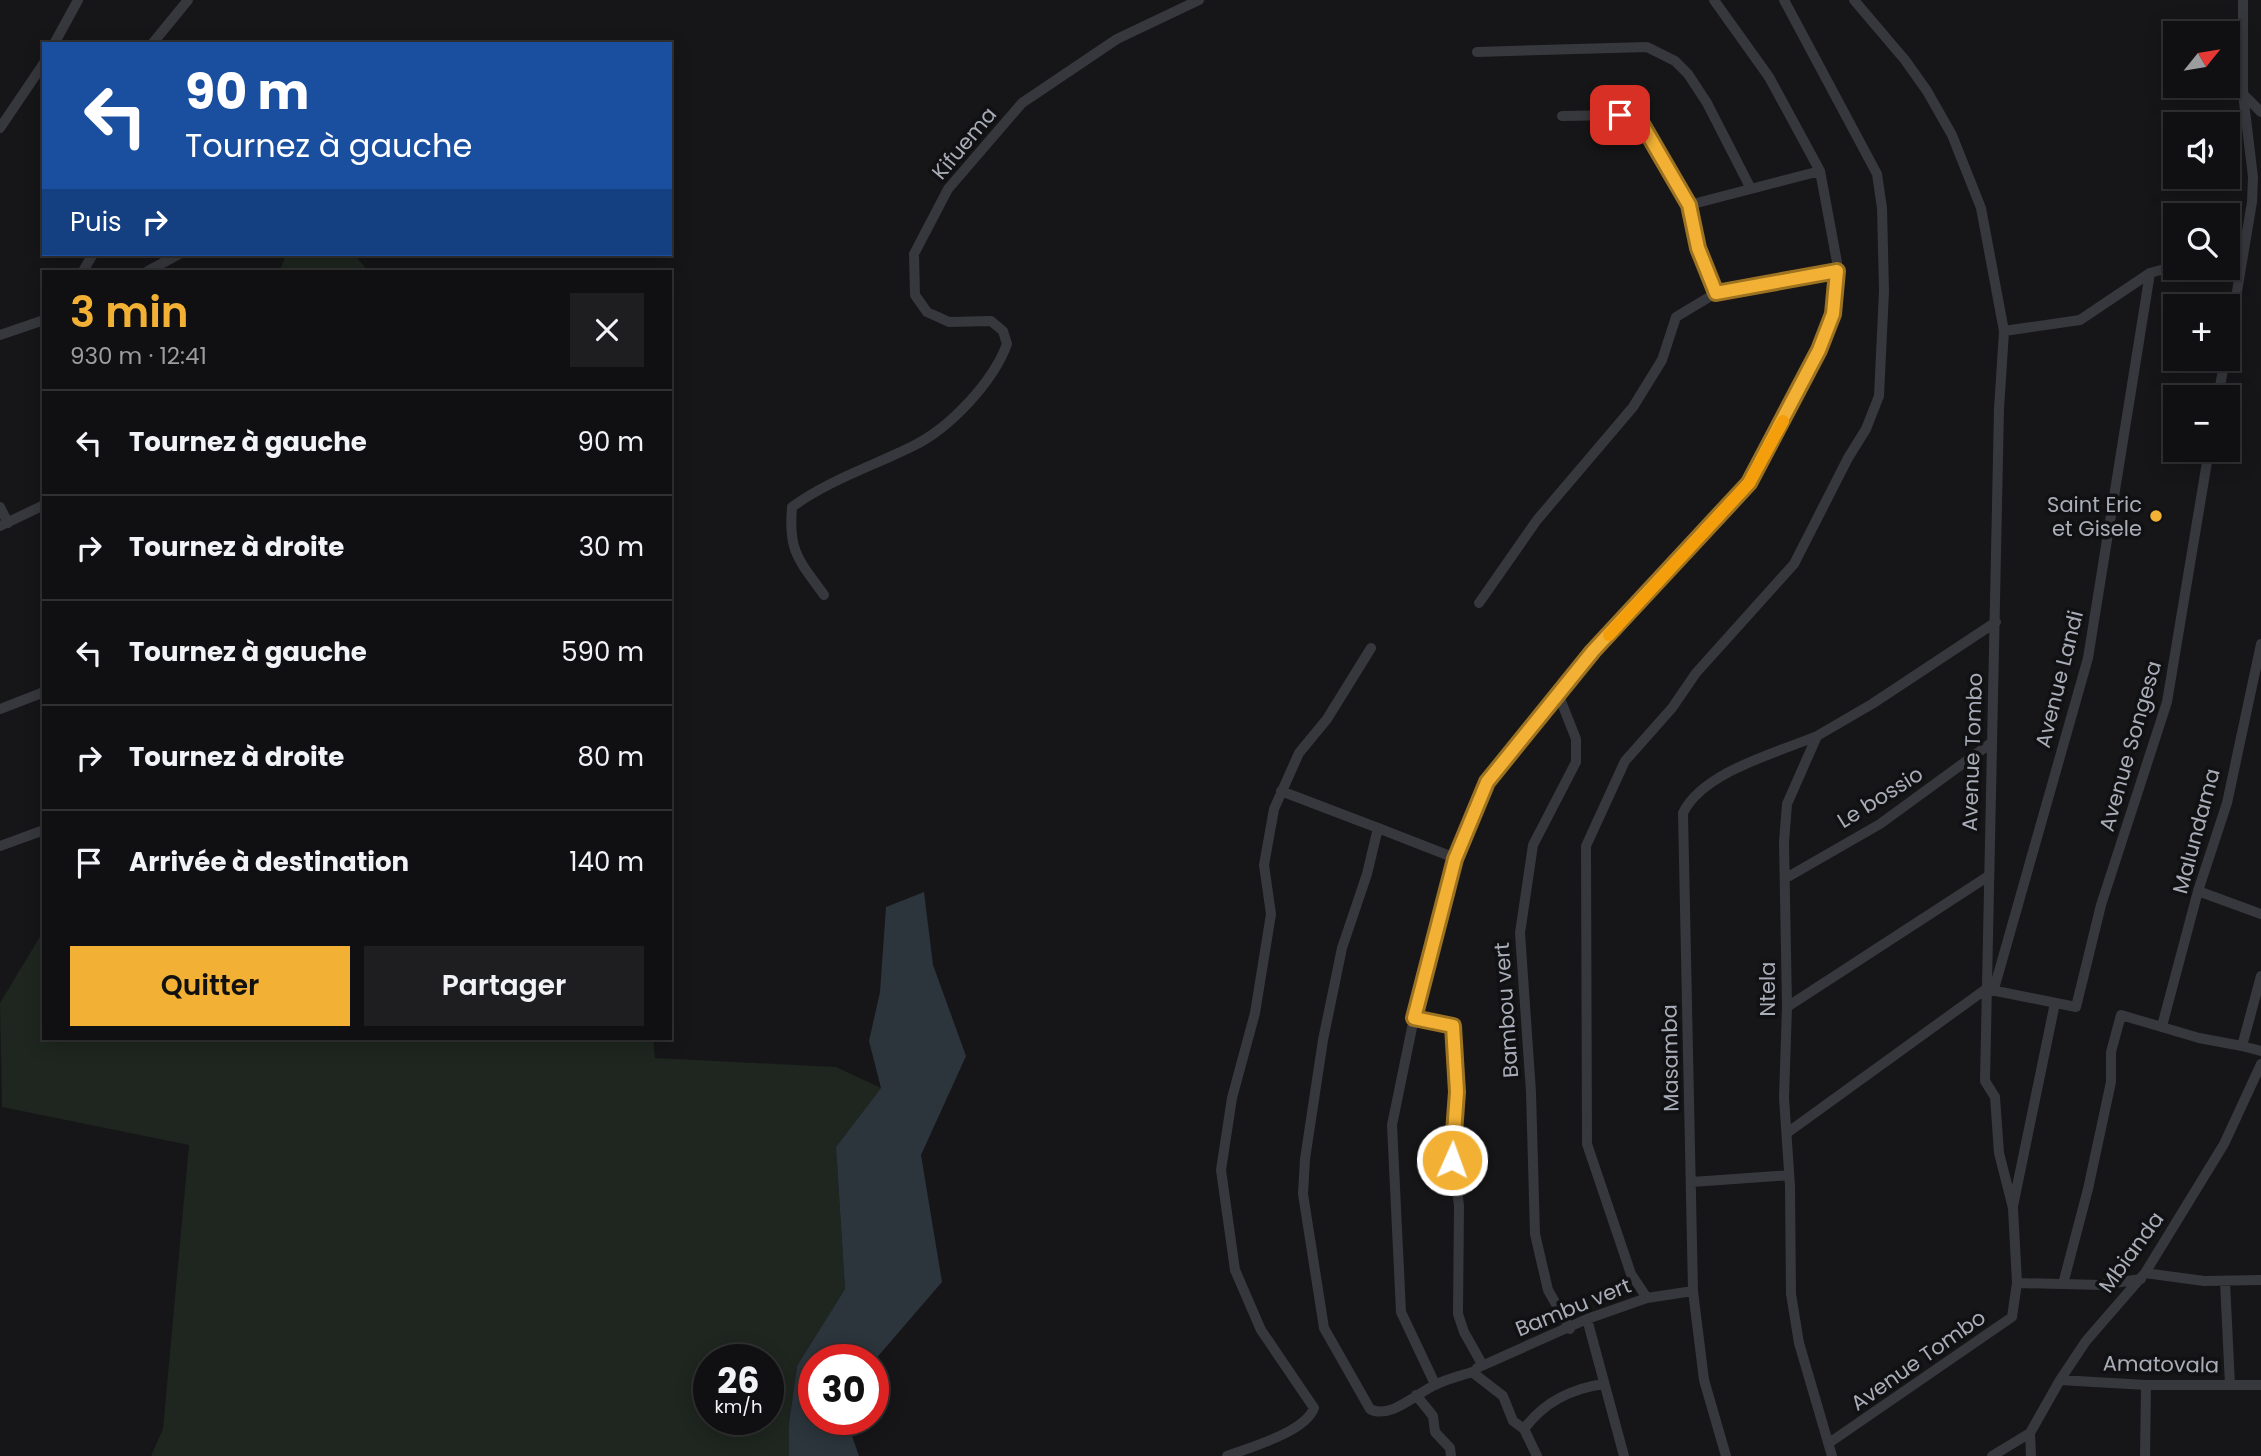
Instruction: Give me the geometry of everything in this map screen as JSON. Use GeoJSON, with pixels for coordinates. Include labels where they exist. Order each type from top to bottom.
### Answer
{"type":"FeatureCollection","features":[{"type":"Feature","properties":{"kind":"street"},"geometry":{"type":"LineString","coordinates":[[55,42],[78,0]]}},
{"type":"Feature","properties":{"kind":"street"},"geometry":{"type":"LineString","coordinates":[[154,42],[188,0]]}},
{"type":"Feature","properties":{"kind":"street","name":"Kifuema"},"geometry":{"type":"LineString","coordinates":[[824,595],[800,561],[790,536],[792,507],[813,492],[917,445],[970,403],[1001,360],[1007,344],[1003,331],[990,321],[949,322],[928,312],[915,295],[914,254],[948,190],[1022,103],[1117,39],[1199,0]]}},
{"type":"Feature","properties":{"kind":"street"},"geometry":{"type":"LineString","coordinates":[[1435,1384],[1401,1312],[1392,1125],[1414,1018],[1455,859],[1479,799],[1498,766],[1559,696],[1593,651],[1749,483],[1819,350],[1833,314],[1837,271],[1832,226],[1820,171],[1769,77],[1714,0]]}},
{"type":"Feature","properties":{"kind":"street"},"geometry":{"type":"LineString","coordinates":[[1647,1298],[1632,1274],[1587,1144],[1586,846],[1625,761],[1672,708],[1696,673],[1794,564],[1848,458],[1866,429],[1879,396],[1884,291],[1882,208],[1877,174],[1784,0]]}},
{"type":"Feature","properties":{"kind":"street","name":"Avenue Tombo"},"geometry":{"type":"LineString","coordinates":[[1829,1443],[2012,1317],[2017,1283],[2012,1208],[1999,1153],[1995,1097],[1985,1081],[1990,989],[1987,877],[1996,622],[1999,409],[2004,331],[1981,208],[1952,135],[1905,60],[1854,0]]}},
{"type":"Feature","properties":{"kind":"street"},"geometry":{"type":"LineString","coordinates":[[2236,294],[2252,202],[2253,177],[2243,94],[2243,0]]}},
{"type":"Feature","properties":{"kind":"street"},"geometry":{"type":"LineString","coordinates":[[1477,52],[1647,47],[1675,61],[1688,74],[1707,103],[1750,187]]}},
{"type":"Feature","properties":{"kind":"street"},"geometry":{"type":"LineString","coordinates":[[0,128],[42,66]]}},
{"type":"Feature","properties":{"kind":"street"},"geometry":{"type":"LineString","coordinates":[[2243,94],[2261,112]]}},
{"type":"Feature","properties":{"kind":"street"},"geometry":{"type":"LineString","coordinates":[[1562,116],[1620,115],[1642,124],[1689,205],[1698,248],[1716,293]]}},
{"type":"Feature","properties":{"kind":"street"},"geometry":{"type":"LineString","coordinates":[[1689,205],[1820,171]]}},
{"type":"Feature","properties":{"kind":"street"},"geometry":{"type":"LineString","coordinates":[[150,270],[175,256]]}},
{"type":"Feature","properties":{"kind":"street"},"geometry":{"type":"LineString","coordinates":[[2004,331],[2080,320],[2150,273],[2163,269]]}},
{"type":"Feature","properties":{"kind":"street"},"geometry":{"type":"LineString","coordinates":[[1479,603],[1537,520],[1633,407],[1662,360],[1676,317],[1716,293],[1837,271]]}},
{"type":"Feature","properties":{"kind":"street","name":"Avenue Landi"},"geometry":{"type":"LineString","coordinates":[[1990,989],[2088,658],[2150,273]]}},
{"type":"Feature","properties":{"kind":"street"},"geometry":{"type":"LineString","coordinates":[[0,335],[42,321]]}},
{"type":"Feature","properties":{"kind":"street","name":"Avenue Songesa"},"geometry":{"type":"LineString","coordinates":[[2055,1003],[2076,1007],[2101,905],[2167,702],[2207,462]]}},
{"type":"Feature","properties":{"kind":"street"},"geometry":{"type":"LineString","coordinates":[[0,508],[4,525],[42,506]]}},
{"type":"Feature","properties":{"kind":"street"},"geometry":{"type":"LineString","coordinates":[[1817,736],[1872,704],[1996,622]]}},
{"type":"Feature","properties":{"kind":"street","name":"Malundama"},"geometry":{"type":"LineString","coordinates":[[2162,1026],[2198,891],[2227,803],[2261,644]]}},
{"type":"Feature","properties":{"kind":"street"},"geometry":{"type":"LineString","coordinates":[[1227,1456],[1286,1433],[1311,1418],[1314,1408],[1261,1330],[1235,1269],[1221,1170],[1232,1098],[1255,1013],[1271,914],[1264,865],[1274,809],[1299,753],[1327,719],[1371,648]]}},
{"type":"Feature","properties":{"kind":"street"},"geometry":{"type":"LineString","coordinates":[[0,709],[42,693]]}},
{"type":"Feature","properties":{"kind":"street","name":"Bambou vert"},"geometry":{"type":"LineString","coordinates":[[1559,696],[1578,750],[1576,762],[1533,845],[1520,933],[1531,1092],[1535,1234],[1548,1290],[1570,1329]]}},
{"type":"Feature","properties":{"kind":"street","name":"Ntela"},"geometry":{"type":"LineString","coordinates":[[1817,736],[1787,804],[1784,842],[1787,1007],[1784,1098],[1790,1175],[1791,1294],[1799,1343],[1832,1456]]}},
{"type":"Feature","properties":{"kind":"street","name":"Masamba"},"geometry":{"type":"LineString","coordinates":[[1726,1456],[1703,1380],[1693,1290],[1683,813],[1699,790],[1717,778],[1817,736]]}},
{"type":"Feature","properties":{"kind":"street","name":"Le bossio"},"geometry":{"type":"LineString","coordinates":[[1786,878],[1903,808],[1991,743]]}},
{"type":"Feature","properties":{"kind":"street"},"geometry":{"type":"LineString","coordinates":[[1281,791],[1455,859]]}},
{"type":"Feature","properties":{"kind":"street"},"geometry":{"type":"LineString","coordinates":[[1378,828],[1342,948],[1322,1040],[1303,1194],[1324,1328],[1370,1409],[1376,1412],[1387,1411],[1435,1384],[1472,1372],[1503,1396],[1513,1421],[1524,1429],[1537,1456]]}},
{"type":"Feature","properties":{"kind":"street"},"geometry":{"type":"LineString","coordinates":[[0,846],[42,831]]}},
{"type":"Feature","properties":{"kind":"street"},"geometry":{"type":"LineString","coordinates":[[1787,1007],[1987,877]]}},
{"type":"Feature","properties":{"kind":"street"},"geometry":{"type":"LineString","coordinates":[[2198,891],[2261,914]]}},
{"type":"Feature","properties":{"kind":"street"},"geometry":{"type":"LineString","coordinates":[[2242,1046],[2261,976]]}},
{"type":"Feature","properties":{"kind":"street"},"geometry":{"type":"LineString","coordinates":[[1787,1133],[1990,989],[2055,1003],[2012,1208]]}},
{"type":"Feature","properties":{"kind":"street"},"geometry":{"type":"LineString","coordinates":[[2063,1284],[2088,1189],[2111,1082],[2111,1052],[2121,1015],[2199,1038],[2261,1051]]}},
{"type":"Feature","properties":{"kind":"street"},"geometry":{"type":"LineString","coordinates":[[1414,1018],[1453,1026],[1457,1092],[1451,1151],[1459,1206],[1458,1314],[1464,1332],[1482,1364]]}},
{"type":"Feature","properties":{"kind":"street","name":"Mbianda"},"geometry":{"type":"LineString","coordinates":[[2029,1433],[2086,1341],[2143,1276],[2224,1144],[2261,1063]]}},
{"type":"Feature","properties":{"kind":"street"},"geometry":{"type":"LineString","coordinates":[[1692,1182],[1790,1175]]}},
{"type":"Feature","properties":{"kind":"street"},"geometry":{"type":"LineString","coordinates":[[2017,1283],[2101,1285],[2143,1276],[2225,1282],[2261,1279]]}},
{"type":"Feature","properties":{"kind":"street"},"geometry":{"type":"LineString","coordinates":[[2225,1282],[2230,1385]]}},
{"type":"Feature","properties":{"kind":"street","name":"Bambu vert"},"geometry":{"type":"LineString","coordinates":[[1472,1372],[1482,1364],[1570,1329],[1587,1319],[1647,1298],[1693,1290]]}},
{"type":"Feature","properties":{"kind":"street"},"geometry":{"type":"LineString","coordinates":[[1587,1319],[1624,1456]]}},
{"type":"Feature","properties":{"kind":"street","name":"Amatovala"},"geometry":{"type":"LineString","coordinates":[[2060,1380],[2146,1385],[2261,1385]]}},
{"type":"Feature","properties":{"kind":"street"},"geometry":{"type":"LineString","coordinates":[[1524,1429],[1557,1398],[1580,1387],[1603,1384]]}},
{"type":"Feature","properties":{"kind":"street"},"geometry":{"type":"LineString","coordinates":[[2145,1456],[2146,1385]]}},
{"type":"Feature","properties":{"kind":"street"},"geometry":{"type":"LineString","coordinates":[[1416,1395],[1433,1416],[1435,1432],[1450,1448],[1451,1456]]}},
{"type":"Feature","properties":{"kind":"street"},"geometry":{"type":"LineString","coordinates":[[1993,1456],[2029,1433],[2031,1456]]}},
{"type":"Feature","properties":{"kind":"shaded area"},"geometry":{"type":"Polygon","coordinates":[[[285,256],[356,256],[367,270],[280,270],[285,256]]]}},
{"type":"Feature","properties":{"kind":"shaded area"},"geometry":{"type":"Polygon","coordinates":[[[924,892],[933,965],[966,1056],[921,1155],[942,1282],[889,1344],[811,1344],[845,1289],[836,1147],[881,1088],[869,1041],[880,992],[886,907],[924,892]]]}},
{"type":"Feature","properties":{"kind":"shaded area"},"geometry":{"type":"Polygon","coordinates":[[[42,933],[42,1040],[653,1040],[655,1058],[836,1067],[881,1088],[836,1147],[845,1289],[811,1344],[798,1344],[798,1364],[789,1423],[789,1456],[151,1456],[163,1429],[189,1145],[2,1107],[0,1003],[42,933]]]}},
{"type":"Feature","properties":{"kind":"shaded area"},"geometry":{"type":"Polygon","coordinates":[[[797,1366],[798,1435],[852,1435],[859,1456],[789,1456],[789,1423],[797,1366]]]}},
{"type":"Feature","properties":{"kind":"slow traffic"},"geometry":{"type":"LineString","coordinates":[[1609,635],[1749,483],[1783,421]]}},
{"type":"Feature","properties":{"kind":"place","name":"Saint Eric et Gisele"},"geometry":{"type":"Point","coordinates":[2156,516]}},
{"type":"Feature","properties":{"kind":"route"},"geometry":{"type":"LineString","coordinates":[[1452,1160],[1457,1092],[1453,1026],[1450,1023],[1414,1018],[1461,839],[1487,782],[1498,766],[1559,696],[1593,651],[1749,483],[1819,350],[1836,299],[1837,271],[1716,293],[1698,248],[1689,205],[1642,124],[1620,115]]}}]}
